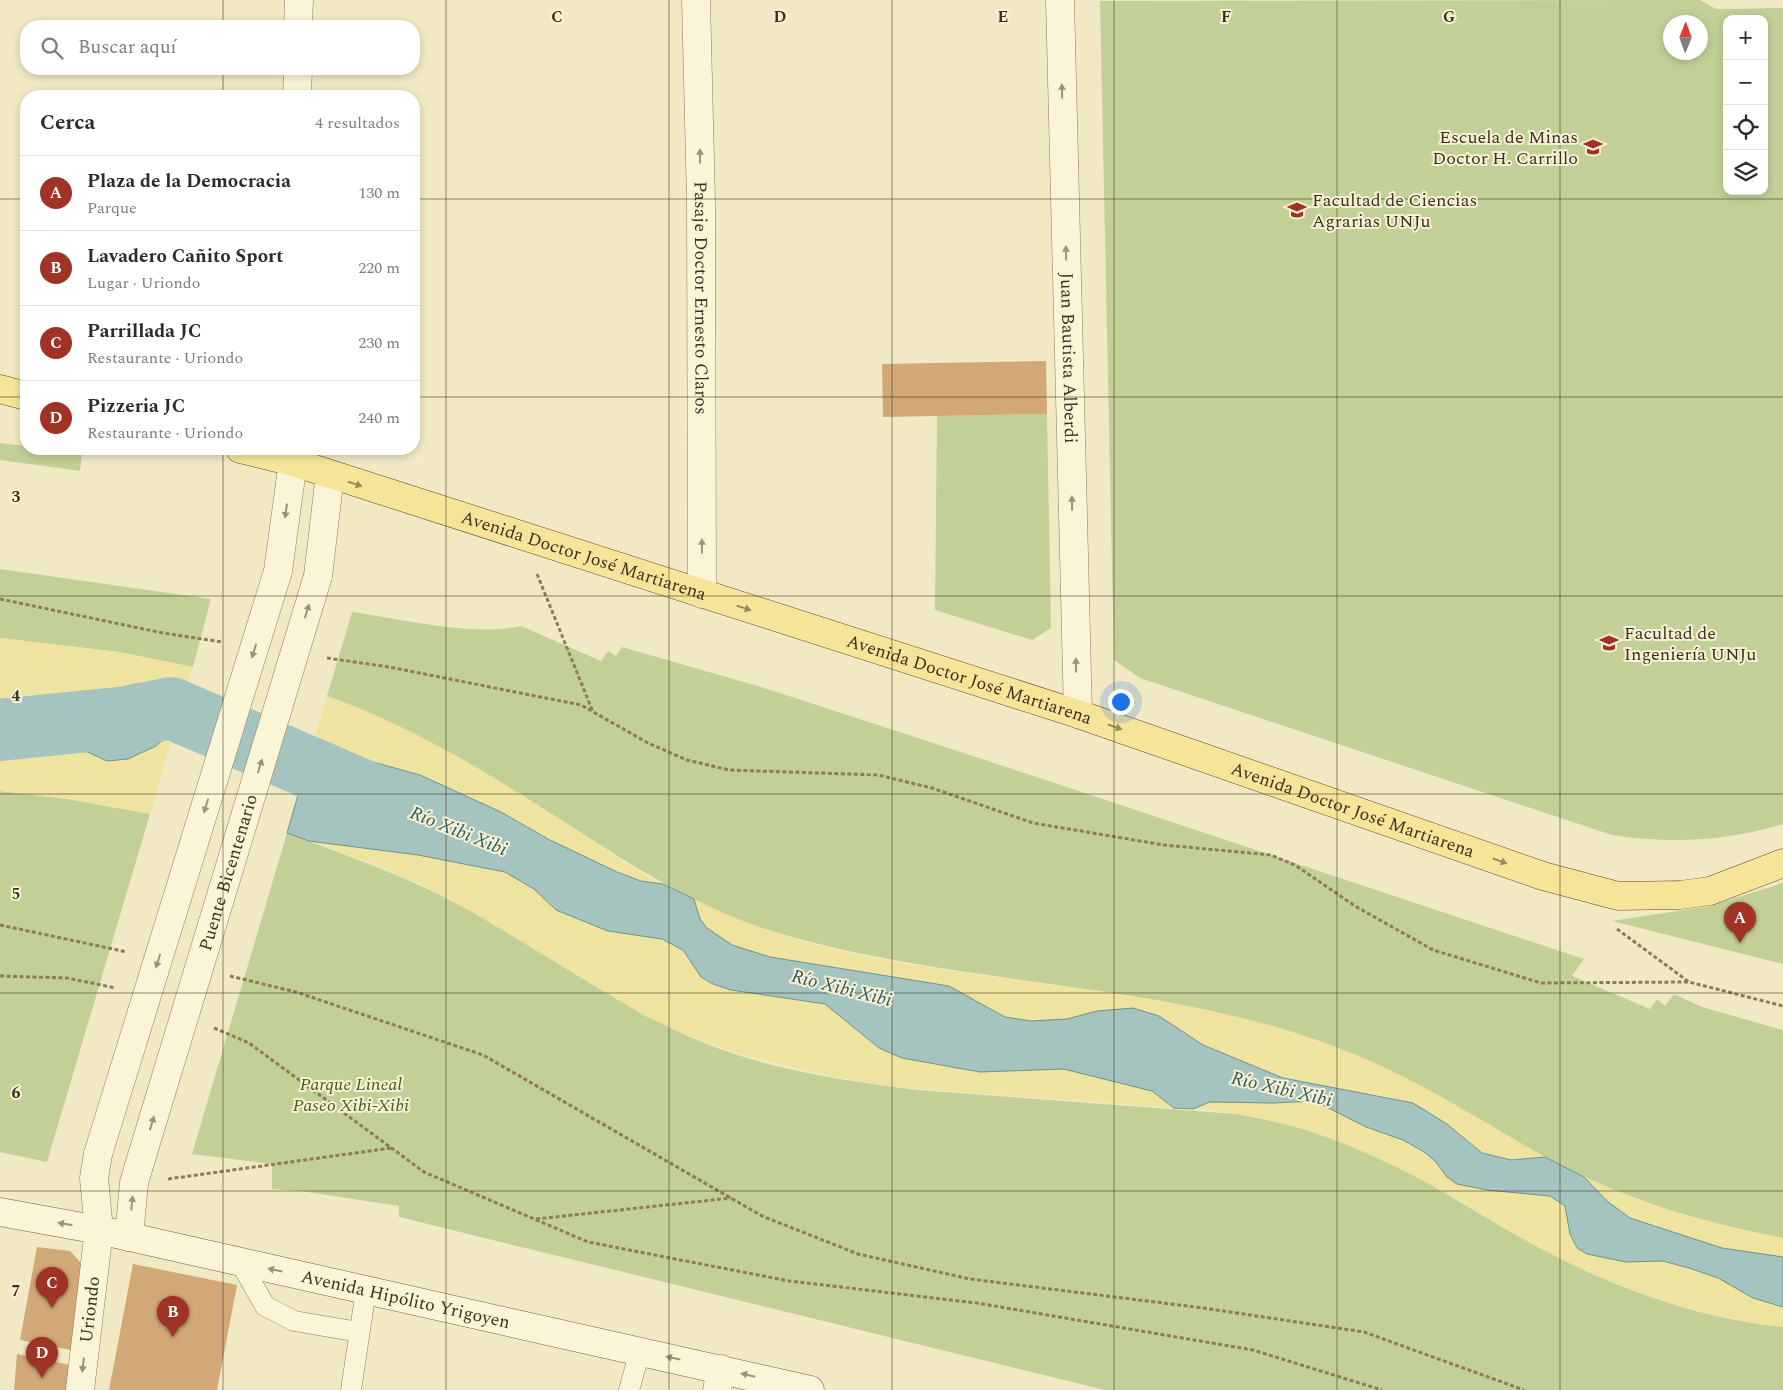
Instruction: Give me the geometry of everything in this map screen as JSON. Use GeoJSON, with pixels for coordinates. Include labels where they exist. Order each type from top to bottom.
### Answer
{"type":"FeatureCollection","features":[{"type":"Feature","properties":{"kind":"main road"},"geometry":{"type":"LineString","coordinates":[[0,389],[20,394]]}},
{"type":"Feature","properties":{"kind":"main road","name":"Avenida Doctor José Martiarena"},"geometry":{"type":"LineString","coordinates":[[293,456],[330,475],[1078,714],[1543,876],[1618,896],[1680,895],[1710,891],[1783,863]]}},
{"type":"Feature","properties":{"kind":"street"},"geometry":{"type":"LineString","coordinates":[[298,20],[299,0]]}},
{"type":"Feature","properties":{"kind":"street","name":"Pasaje Doctor Ernesto Claros"},"geometry":{"type":"LineString","coordinates":[[696,0],[701,201],[702,594]]}},
{"type":"Feature","properties":{"kind":"street","name":"Juan Bautista Alberdi"},"geometry":{"type":"LineString","coordinates":[[1060,0],[1078,714]]}},
{"type":"Feature","properties":{"kind":"street"},"geometry":{"type":"LineString","coordinates":[[297,90],[298,75]]}},
{"type":"Feature","properties":{"kind":"street","name":"Uriondo"},"geometry":{"type":"LineString","coordinates":[[80,1390],[99,1230],[94,1178],[98,1154],[278,571],[293,456]]}},
{"type":"Feature","properties":{"kind":"street","name":"Puente Bicentenario"},"geometry":{"type":"LineString","coordinates":[[129,1237],[134,1183],[138,1169],[318,576],[330,475]]}},
{"type":"Feature","properties":{"kind":"street","name":"Avenida Hipólito Yrigoyen"},"geometry":{"type":"LineString","coordinates":[[0,1212],[99,1230],[640,1351],[719,1379],[810,1390]]}},
{"type":"Feature","properties":{"kind":"lane"},"geometry":{"type":"LineString","coordinates":[[240,1262],[265,1306],[294,1321],[360,1332]]}},
{"type":"Feature","properties":{"kind":"lane"},"geometry":{"type":"LineString","coordinates":[[351,1390],[366,1290]]}},
{"type":"Feature","properties":{"kind":"lane"},"geometry":{"type":"LineString","coordinates":[[629,1390],[640,1351]]}},
{"type":"Feature","properties":{"kind":"path"},"geometry":{"type":"LineString","coordinates":[[537,573],[594,712]]}},
{"type":"Feature","properties":{"kind":"path"},"geometry":{"type":"LineString","coordinates":[[0,598],[163,633],[232,644]]}},
{"type":"Feature","properties":{"kind":"path"},"geometry":{"type":"LineString","coordinates":[[320,657],[389,667],[581,705],[648,743],[688,760],[729,770],[878,775],[932,788],[1033,823],[1164,845],[1271,855],[1294,865],[1354,906],[1433,950],[1541,983],[1689,982],[1783,1006]]}},
{"type":"Feature","properties":{"kind":"path"},"geometry":{"type":"LineString","coordinates":[[0,925],[133,953]]}},
{"type":"Feature","properties":{"kind":"path"},"geometry":{"type":"LineString","coordinates":[[1611,925],[1689,982]]}},
{"type":"Feature","properties":{"kind":"path"},"geometry":{"type":"LineString","coordinates":[[0,976],[67,978],[120,989]]}},
{"type":"Feature","properties":{"kind":"path"},"geometry":{"type":"LineString","coordinates":[[229,976],[296,992],[482,1055],[762,1216],[858,1254],[970,1279],[1203,1308],[1364,1332],[1524,1390]]}},
{"type":"Feature","properties":{"kind":"path"},"geometry":{"type":"LineString","coordinates":[[206,1024],[249,1043],[424,1172],[588,1242],[789,1281],[977,1303],[1252,1350],[1382,1390]]}},
{"type":"Feature","properties":{"kind":"path"},"geometry":{"type":"LineString","coordinates":[[164,1180],[391,1148]]}},
{"type":"Feature","properties":{"kind":"path"},"geometry":{"type":"LineString","coordinates":[[534,1219],[732,1198]]}},
{"type":"Feature","properties":{"kind":"green space"},"geometry":{"type":"Polygon","coordinates":[[[1700,0],[1716,9],[1783,8],[1783,824],[1741,834],[1698,839],[1634,838],[1612,835],[1140,678],[1114,660],[1100,1],[1700,0]]]}},
{"type":"Feature","properties":{"kind":"green space"},"geometry":{"type":"Polygon","coordinates":[[[1047,414],[1051,628],[1032,640],[935,610],[937,416],[1047,414]]]}},
{"type":"Feature","properties":{"kind":"green space"},"geometry":{"type":"Polygon","coordinates":[[[0,443],[20,445],[20,455],[82,455],[80,471],[0,460],[0,443]]]}},
{"type":"Feature","properties":{"kind":"green space"},"geometry":{"type":"Polygon","coordinates":[[[0,569],[211,599],[193,667],[119,652],[0,638],[0,569]]]}},
{"type":"Feature","properties":{"kind":"green space"},"geometry":{"type":"Polygon","coordinates":[[[352,612],[459,628],[502,629],[521,626],[601,661],[608,651],[616,656],[622,647],[761,687],[1584,959],[1572,976],[1650,1009],[1657,999],[1665,1006],[1674,994],[1702,1007],[1783,1030],[1783,1238],[1691,1216],[1602,1185],[1545,1157],[1395,1073],[1343,1050],[1268,1025],[1191,1007],[1114,993],[957,971],[879,957],[802,940],[727,916],[634,866],[456,756],[361,709],[327,696],[352,612]]]}},
{"type":"Feature","properties":{"kind":"green space"},"geometry":{"type":"Polygon","coordinates":[[[0,791],[68,799],[150,814],[47,1162],[0,1152],[0,791]]]}},
{"type":"Feature","properties":{"kind":"green space","name":"Parque Lineal Paseo Xibi-Xibi"},"geometry":{"type":"Polygon","coordinates":[[[287,833],[382,869],[451,901],[644,1014],[704,1043],[756,1060],[809,1073],[864,1083],[918,1090],[1236,1114],[1322,1134],[1389,1162],[1544,1250],[1609,1281],[1677,1306],[1747,1322],[1783,1327],[1783,1390],[1105,1390],[399,1217],[399,1206],[301,1191],[272,1189],[272,1164],[192,1154],[287,833]]]}},
{"type":"Feature","properties":{"kind":"green space"},"geometry":{"type":"Polygon","coordinates":[[[1783,883],[1783,964],[1612,921],[1710,906],[1783,883]]]}},
{"type":"Feature","properties":{"kind":"sand"},"geometry":{"type":"Polygon","coordinates":[[[0,638],[119,652],[193,667],[186,689],[162,684],[135,684],[78,699],[0,709],[0,638]]]}},
{"type":"Feature","properties":{"kind":"sand"},"geometry":{"type":"Polygon","coordinates":[[[327,696],[411,732],[451,753],[529,799],[643,874],[663,884],[637,879],[612,871],[564,848],[471,797],[427,778],[378,763],[311,750],[327,696]]]}},
{"type":"Feature","properties":{"kind":"sand"},"geometry":{"type":"Polygon","coordinates":[[[174,730],[150,814],[68,799],[0,791],[0,751],[79,748],[107,761],[156,746],[174,730]]]}},
{"type":"Feature","properties":{"kind":"sand"},"geometry":{"type":"Polygon","coordinates":[[[309,841],[418,855],[505,872],[534,889],[557,910],[578,919],[608,931],[663,939],[683,950],[701,977],[731,990],[825,1004],[879,1048],[902,1058],[980,1072],[1064,1069],[1152,1091],[1174,1108],[895,1087],[834,1077],[747,1056],[706,1043],[645,1016],[474,913],[422,885],[366,861],[309,841]]]}},
{"type":"Feature","properties":{"kind":"sand"},"geometry":{"type":"Polygon","coordinates":[[[694,899],[750,924],[809,943],[870,957],[931,968],[1177,1004],[1284,1029],[1326,1043],[1397,1074],[1447,1100],[1545,1157],[1511,1160],[1482,1153],[1447,1124],[1413,1103],[1283,1078],[1203,1045],[1159,1016],[1133,1008],[1097,1011],[1067,1019],[1031,1021],[1005,1017],[949,986],[770,957],[732,945],[717,937],[700,919],[694,899]]]}},
{"type":"Feature","properties":{"kind":"sand"},"geometry":{"type":"Polygon","coordinates":[[[1315,1101],[1366,1127],[1403,1140],[1436,1162],[1457,1184],[1487,1190],[1550,1196],[1565,1206],[1570,1234],[1577,1248],[1587,1254],[1626,1262],[1663,1261],[1718,1278],[1753,1298],[1783,1307],[1783,1327],[1712,1315],[1644,1294],[1610,1281],[1514,1234],[1459,1200],[1427,1183],[1363,1152],[1331,1139],[1265,1119],[1193,1109],[1210,1102],[1274,1103],[1315,1101]]]}},
{"type":"Feature","properties":{"kind":"sand"},"geometry":{"type":"Polygon","coordinates":[[[1584,1177],[1608,1188],[1682,1214],[1783,1238],[1783,1257],[1722,1248],[1630,1217],[1607,1201],[1584,1177]]]}},
{"type":"Feature","properties":{"kind":"water"},"geometry":{"type":"Polygon","coordinates":[[[135,684],[162,684],[186,689],[174,730],[156,746],[128,759],[107,761],[79,748],[0,751],[0,709],[78,699],[135,684]]]}},
{"type":"Feature","properties":{"kind":"water"},"geometry":{"type":"Polygon","coordinates":[[[311,750],[366,760],[420,775],[501,812],[548,839],[617,872],[641,881],[663,884],[694,899],[700,919],[707,928],[732,945],[770,957],[949,986],[1005,1017],[1031,1021],[1067,1019],[1097,1011],[1133,1008],[1159,1016],[1203,1045],[1283,1078],[1413,1103],[1447,1124],[1482,1153],[1511,1160],[1545,1157],[1584,1177],[1607,1201],[1630,1218],[1722,1248],[1783,1257],[1783,1307],[1753,1298],[1718,1278],[1689,1268],[1663,1261],[1626,1262],[1587,1254],[1577,1248],[1570,1234],[1565,1206],[1550,1196],[1487,1190],[1457,1184],[1447,1177],[1436,1162],[1424,1152],[1403,1140],[1366,1127],[1315,1101],[1274,1103],[1210,1102],[1193,1109],[1174,1108],[1152,1091],[1064,1069],[980,1072],[902,1058],[879,1048],[825,1004],[731,990],[713,984],[701,977],[683,950],[662,939],[608,931],[556,910],[534,889],[505,872],[418,855],[309,841],[287,833],[311,750]]]}},
{"type":"Feature","properties":{"kind":"building"},"geometry":{"type":"Polygon","coordinates":[[[1046,361],[1047,414],[883,417],[882,364],[1046,361]]]}},
{"type":"Feature","properties":{"kind":"building"},"geometry":{"type":"Polygon","coordinates":[[[37,1247],[70,1251],[80,1262],[83,1276],[71,1350],[20,1340],[37,1247]]]}},
{"type":"Feature","properties":{"kind":"building"},"geometry":{"type":"Polygon","coordinates":[[[133,1264],[237,1285],[217,1390],[109,1390],[133,1264]]]}},
{"type":"Feature","properties":{"kind":"building"},"geometry":{"type":"Polygon","coordinates":[[[17,1354],[70,1365],[67,1390],[14,1390],[17,1354]]]}},
{"type":"Feature","properties":{"kind":"waterway","name":"Río Xibi Xibi"},"geometry":{"type":"LineString","coordinates":[[0,730],[128,717],[171,708],[385,800]]}},
{"type":"Feature","properties":{"kind":"place","name":"Escuela de Minas Doctor H. Carrillo"},"geometry":{"type":"Point","coordinates":[1593,147]}},
{"type":"Feature","properties":{"kind":"place","name":"Facultad de Ciencias Agrarias UNJu"},"geometry":{"type":"Point","coordinates":[1297,210]}},
{"type":"Feature","properties":{"kind":"place","name":"Facultad de Ingeniería UNJu"},"geometry":{"type":"Point","coordinates":[1609,643]}},
{"type":"Feature","properties":{"kind":"place","name":"Plaza de la Democracia"},"geometry":{"type":"Point","coordinates":[1740,943]}},
{"type":"Feature","properties":{"kind":"place","name":"Parrillada JC"},"geometry":{"type":"Point","coordinates":[52,1308]}},
{"type":"Feature","properties":{"kind":"place","name":"Lavadero Cañito Sport"},"geometry":{"type":"Point","coordinates":[173,1337]}},
{"type":"Feature","properties":{"kind":"place","name":"Pizzeria JC"},"geometry":{"type":"Point","coordinates":[42,1378]}}]}
